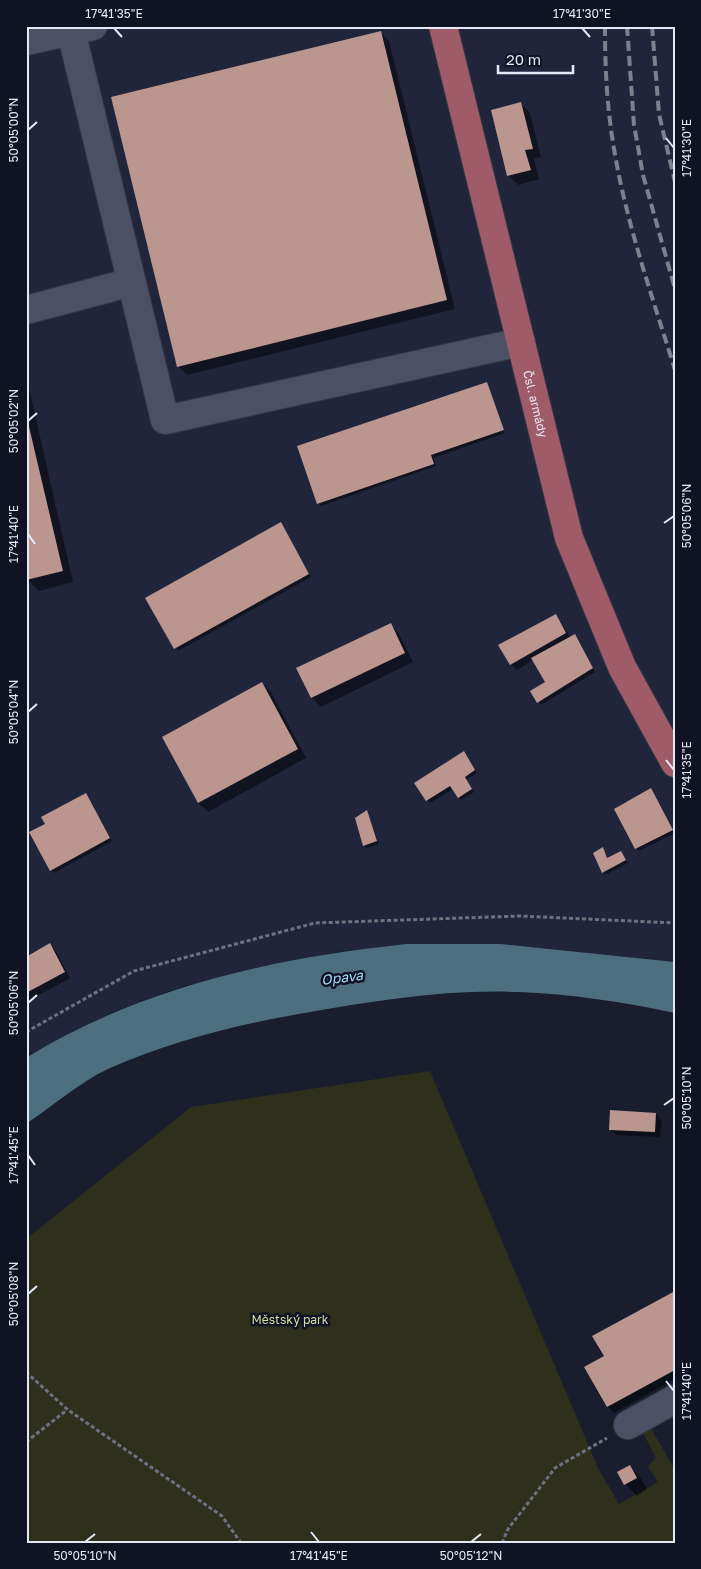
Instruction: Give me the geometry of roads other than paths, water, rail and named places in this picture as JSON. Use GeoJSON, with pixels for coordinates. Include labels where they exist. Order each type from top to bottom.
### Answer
{"type":"FeatureCollection","features":[{"type":"Feature","properties":{"kind":"main road","name":"Čsl. armády"},"geometry":{"type":"LineString","coordinates":[[443,26],[569,538],[622,667],[675,763]]}},
{"type":"Feature","properties":{"kind":"lane"},"geometry":{"type":"LineString","coordinates":[[26,41],[82,29],[132,282],[165,420],[521,342]]}},
{"type":"Feature","properties":{"kind":"lane"},"geometry":{"type":"LineString","coordinates":[[26,310],[132,282]]}},
{"type":"Feature","properties":{"kind":"lane"},"geometry":{"type":"LineString","coordinates":[[628,1425],[675,1399]]}},
{"type":"Feature","properties":{"kind":"water","name":"Opava"},"geometry":{"type":"Polygon","coordinates":[[[406,944],[501,944],[675,962],[675,1013],[616,1002],[538,993],[464,992],[410,997],[304,1013],[204,1035],[132,1059],[88,1080],[26,1124],[26,1058],[70,1033],[115,1012],[162,994],[210,980],[307,958],[406,944]]]}},
{"type":"Feature","properties":{"kind":"railway"},"geometry":{"type":"LineString","coordinates":[[605,26],[609,109],[621,184],[628,216],[675,370]]}},
{"type":"Feature","properties":{"kind":"railway"},"geometry":{"type":"LineString","coordinates":[[627,26],[634,125],[643,175],[675,289]]}},
{"type":"Feature","properties":{"kind":"railway"},"geometry":{"type":"LineString","coordinates":[[652,26],[659,114],[675,182]]}},
{"type":"Feature","properties":{"kind":"park label","name":"Městský park"},"geometry":{"type":"Point","coordinates":[290,1319]}}]}
